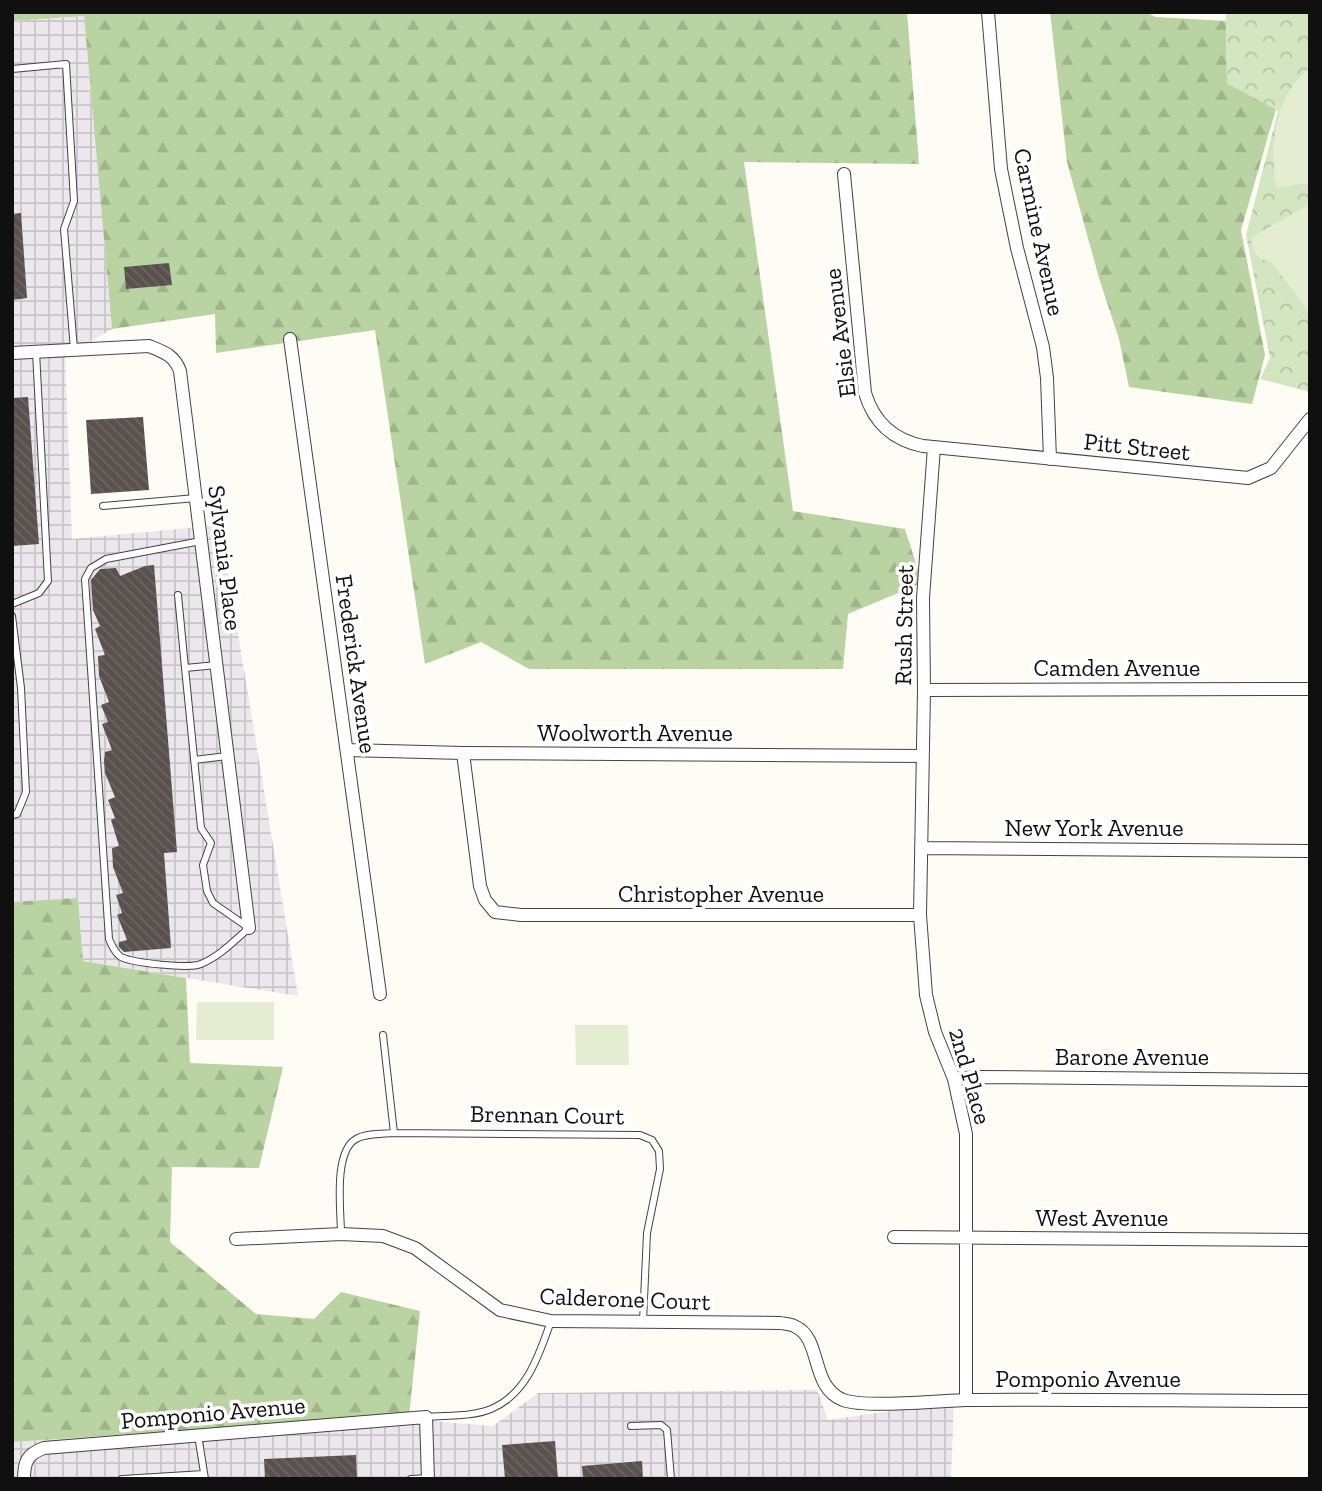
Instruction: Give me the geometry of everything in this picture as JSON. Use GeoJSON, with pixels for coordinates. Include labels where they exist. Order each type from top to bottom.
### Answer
{"type":"FeatureCollection","features":[{"type":"Feature","properties":{"kind":"street","name":"Carmine Avenue"},"geometry":{"type":"LineString","coordinates":[[988,12],[1001,169],[1017,248],[1043,347],[1050,459]]}},
{"type":"Feature","properties":{"kind":"street","name":"Elsie Avenue"},"geometry":{"type":"LineString","coordinates":[[844,174],[864,385],[869,406],[885,429],[897,437],[909,443],[934,447]]}},
{"type":"Feature","properties":{"kind":"street","name":"Frederick Avenue"},"geometry":{"type":"LineString","coordinates":[[290,339],[380,994]]}},
{"type":"Feature","properties":{"kind":"street","name":"Sylvania Place"},"geometry":{"type":"LineString","coordinates":[[12,353],[149,346],[167,353],[176,361],[196,498],[249,928]]}},
{"type":"Feature","properties":{"kind":"street","name":"Pitt Street"},"geometry":{"type":"LineString","coordinates":[[934,447],[1248,478],[1271,468],[1310,419]]}},
{"type":"Feature","properties":{"kind":"street","name":"Rush Street"},"geometry":{"type":"LineString","coordinates":[[921,848],[923,598],[934,447]]}},
{"type":"Feature","properties":{"kind":"street","name":"Camden Avenue"},"geometry":{"type":"LineString","coordinates":[[924,690],[1310,689]]}},
{"type":"Feature","properties":{"kind":"street","name":"Woolworth Avenue"},"geometry":{"type":"LineString","coordinates":[[347,750],[922,756]]}},
{"type":"Feature","properties":{"kind":"street","name":"Christopher Avenue"},"geometry":{"type":"LineString","coordinates":[[463,753],[480,887],[485,900],[495,912],[521,915],[920,915]]}},
{"type":"Feature","properties":{"kind":"street","name":"New York Avenue"},"geometry":{"type":"LineString","coordinates":[[921,848],[1310,851]]}},
{"type":"Feature","properties":{"kind":"street","name":"2nd Place"},"geometry":{"type":"LineString","coordinates":[[921,848],[920,915],[926,995],[935,1032],[954,1079],[966,1134],[966,1400]]}},
{"type":"Feature","properties":{"kind":"street","name":"Barone Avenue"},"geometry":{"type":"LineString","coordinates":[[954,1079],[1310,1080]]}},
{"type":"Feature","properties":{"kind":"street","name":"Calderone Court"},"geometry":{"type":"LineString","coordinates":[[236,1239],[341,1234],[383,1236],[415,1248],[500,1310],[551,1321],[780,1323],[797,1327],[806,1335],[820,1375],[829,1390],[843,1400],[867,1403]]}},
{"type":"Feature","properties":{"kind":"street","name":"West Avenue"},"geometry":{"type":"LineString","coordinates":[[894,1237],[1310,1240]]}},
{"type":"Feature","properties":{"kind":"street","name":"Pomponio Avenue"},"geometry":{"type":"LineString","coordinates":[[867,1403],[966,1400],[1310,1401]]}},
{"type":"Feature","properties":{"kind":"street","name":"Pomponio Avenue"},"geometry":{"type":"LineString","coordinates":[[24,1479],[26,1459],[33,1451],[44,1448],[426,1417]]}},
{"type":"Feature","properties":{"kind":"street"},"geometry":{"type":"LineString","coordinates":[[426,1417],[428,1478]]}},
{"type":"Feature","properties":{"kind":"lane"},"geometry":{"type":"LineString","coordinates":[[12,69],[66,64],[74,201],[64,229],[74,349]]}},
{"type":"Feature","properties":{"kind":"lane"},"geometry":{"type":"LineString","coordinates":[[12,604],[39,593],[48,581],[36,352]]}},
{"type":"Feature","properties":{"kind":"lane"},"geometry":{"type":"LineString","coordinates":[[103,506],[196,498]]}},
{"type":"Feature","properties":{"kind":"lane"},"geometry":{"type":"LineString","coordinates":[[178,596],[201,828],[211,844],[203,865],[207,891],[213,903],[249,928],[224,951],[199,965],[180,967],[122,957],[114,951],[109,939],[85,579],[91,568],[106,559],[201,541]]}},
{"type":"Feature","properties":{"kind":"lane"},"geometry":{"type":"LineString","coordinates":[[12,616],[21,688],[26,792],[17,814],[12,815]]}},
{"type":"Feature","properties":{"kind":"lane"},"geometry":{"type":"LineString","coordinates":[[185,668],[217,666]]}},
{"type":"Feature","properties":{"kind":"lane"},"geometry":{"type":"LineString","coordinates":[[194,760],[229,756]]}},
{"type":"Feature","properties":{"kind":"lane"},"geometry":{"type":"LineString","coordinates":[[383,1034],[394,1133]]}},
{"type":"Feature","properties":{"kind":"lane","name":"Brennan Court"},"geometry":{"type":"LineString","coordinates":[[341,1234],[340,1177],[345,1150],[356,1139],[394,1133],[640,1135],[652,1140],[659,1151],[660,1169],[647,1233],[643,1323]]}},
{"type":"Feature","properties":{"kind":"lane"},"geometry":{"type":"LineString","coordinates":[[426,1417],[489,1410],[508,1400],[525,1382],[538,1360],[551,1321]]}},
{"type":"Feature","properties":{"kind":"lane"},"geometry":{"type":"LineString","coordinates":[[631,1426],[661,1425],[667,1430],[671,1479]]}},
{"type":"Feature","properties":{"kind":"lane"},"geometry":{"type":"LineString","coordinates":[[122,1479],[204,1476],[198,1435]]}},
{"type":"Feature","properties":{"kind":"lane"},"geometry":{"type":"LineString","coordinates":[[411,1479],[428,1478]]}},
{"type":"Feature","properties":{"kind":"shaded area"},"geometry":{"type":"Polygon","coordinates":[[[84,16],[112,329],[65,357],[72,539],[220,525],[298,996],[83,961],[78,898],[12,902],[12,21],[84,16]]]}},
{"type":"Feature","properties":{"kind":"shaded area"},"geometry":{"type":"Polygon","coordinates":[[[817,1390],[828,1420],[954,1402],[951,1479],[12,1479],[12,1442],[379,1417],[493,1426],[538,1393],[817,1390]]]}},
{"type":"Feature","properties":{"kind":"green space"},"geometry":{"type":"Polygon","coordinates":[[[12,12],[907,12],[919,164],[744,162],[793,511],[905,529],[922,583],[848,614],[843,669],[529,669],[481,642],[425,664],[375,330],[216,353],[215,314],[112,329],[84,16],[12,21],[12,12]]]}},
{"type":"Feature","properties":{"kind":"green space"},"geometry":{"type":"Polygon","coordinates":[[[1050,12],[1145,12],[1156,17],[1226,21],[1227,83],[1276,109],[1241,230],[1265,355],[1252,404],[1129,387],[1119,339],[1067,162],[1050,12]]]}},
{"type":"Feature","properties":{"kind":"green space"},"geometry":{"type":"Polygon","coordinates":[[[1226,12],[1310,12],[1310,392],[1260,379],[1270,358],[1246,235],[1278,111],[1227,83],[1226,12]]]}},
{"type":"Feature","properties":{"kind":"green space"},"geometry":{"type":"Polygon","coordinates":[[[1310,68],[1310,183],[1276,188],[1274,155],[1277,122],[1289,92],[1310,68]]]}},
{"type":"Feature","properties":{"kind":"green space"},"geometry":{"type":"Polygon","coordinates":[[[1310,204],[1310,313],[1271,262],[1257,255],[1251,240],[1310,204]]]}},
{"type":"Feature","properties":{"kind":"green space"},"geometry":{"type":"Polygon","coordinates":[[[78,898],[83,961],[186,978],[190,1063],[283,1067],[259,1168],[172,1167],[170,1242],[256,1314],[314,1319],[341,1292],[420,1311],[409,1416],[12,1442],[12,902],[78,898]]]}},
{"type":"Feature","properties":{"kind":"green space"},"geometry":{"type":"Polygon","coordinates":[[[197,1002],[274,1002],[274,1040],[196,1040],[197,1002]]]}},
{"type":"Feature","properties":{"kind":"green space"},"geometry":{"type":"Polygon","coordinates":[[[575,1025],[628,1025],[629,1065],[576,1065],[575,1025]]]}},
{"type":"Feature","properties":{"kind":"building"},"geometry":{"type":"Polygon","coordinates":[[[21,213],[27,298],[12,300],[12,214],[21,213]]]}},
{"type":"Feature","properties":{"kind":"building"},"geometry":{"type":"Polygon","coordinates":[[[169,263],[172,285],[126,289],[124,267],[169,263]]]}},
{"type":"Feature","properties":{"kind":"building"},"geometry":{"type":"Polygon","coordinates":[[[28,397],[39,544],[12,546],[12,398],[28,397]]]}},
{"type":"Feature","properties":{"kind":"building"},"geometry":{"type":"Polygon","coordinates":[[[143,417],[149,490],[91,494],[86,420],[143,417]]]}},
{"type":"Feature","properties":{"kind":"building"},"geometry":{"type":"Polygon","coordinates":[[[154,565],[177,852],[164,853],[171,948],[124,952],[119,947],[119,942],[127,940],[117,915],[122,913],[116,895],[123,893],[113,867],[112,848],[119,846],[111,820],[115,818],[108,800],[115,797],[105,773],[104,761],[105,752],[112,750],[102,724],[108,722],[101,705],[109,702],[99,676],[98,656],[105,655],[95,629],[100,626],[93,610],[91,580],[100,569],[116,568],[120,576],[154,565]]]}},
{"type":"Feature","properties":{"kind":"building"},"geometry":{"type":"Polygon","coordinates":[[[555,1441],[558,1479],[505,1479],[502,1445],[555,1441]]]}},
{"type":"Feature","properties":{"kind":"building"},"geometry":{"type":"Polygon","coordinates":[[[356,1455],[357,1479],[265,1479],[264,1459],[356,1455]]]}},
{"type":"Feature","properties":{"kind":"building"},"geometry":{"type":"Polygon","coordinates":[[[642,1461],[643,1479],[583,1479],[582,1466],[642,1461]]]}}]}
